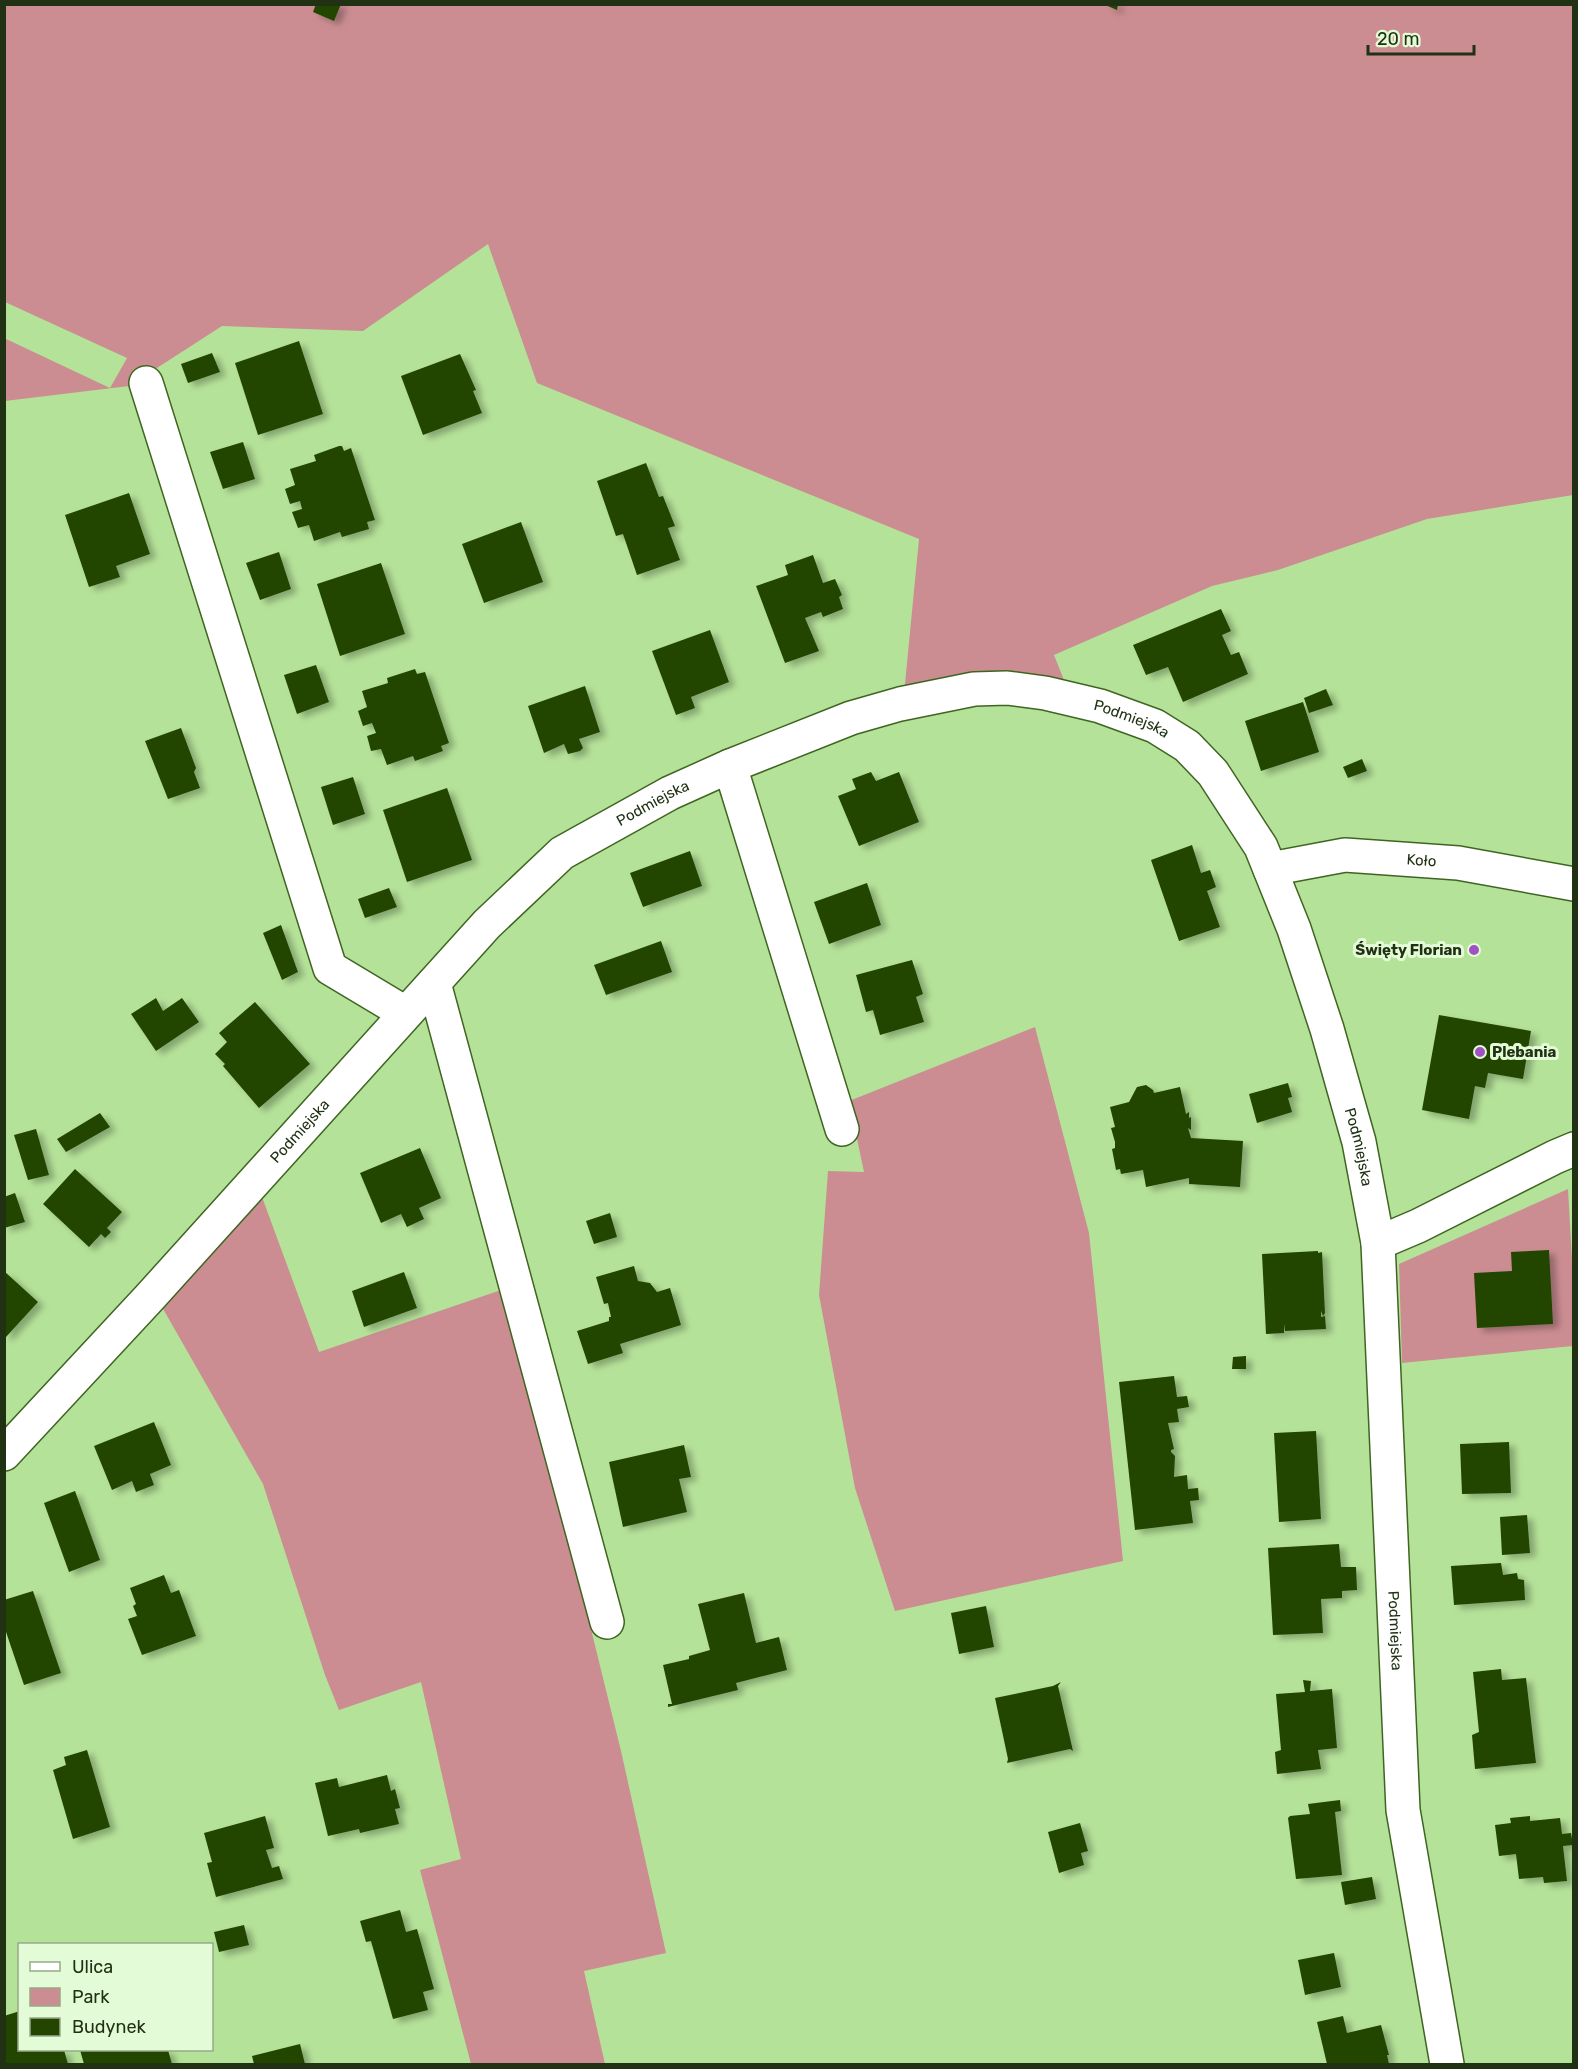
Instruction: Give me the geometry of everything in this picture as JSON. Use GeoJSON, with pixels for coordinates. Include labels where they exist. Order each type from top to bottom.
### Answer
{"type":"FeatureCollection","features":[{"type":"Feature","properties":{"kind":"street"},"geometry":{"type":"LineString","coordinates":[[146,383],[330,968],[405,1013]]}},
{"type":"Feature","properties":{"kind":"street","name":"Podmiejska"},"geometry":{"type":"LineString","coordinates":[[4,1454],[150,1297],[487,924],[561,853],[670,792],[851,718],[900,704],[974,689],[1007,688],[1045,693],[1100,706],[1155,726],[1187,746],[1214,773],[1261,847],[1294,928],[1327,1029],[1359,1142],[1378,1243],[1403,1810],[1447,2064]]}},
{"type":"Feature","properties":{"kind":"street"},"geometry":{"type":"LineString","coordinates":[[730,766],[842,1129]]}},
{"type":"Feature","properties":{"kind":"street","name":"Koło"},"geometry":{"type":"LineString","coordinates":[[1270,869],[1345,855],[1458,863],[1574,884]]}},
{"type":"Feature","properties":{"kind":"street"},"geometry":{"type":"LineString","coordinates":[[434,982],[606,1622]]}},
{"type":"Feature","properties":{"kind":"street"},"geometry":{"type":"LineString","coordinates":[[1533,1168],[1574,1128]]}},
{"type":"Feature","properties":{"kind":"street"},"geometry":{"type":"LineString","coordinates":[[1378,1243],[1418,1226],[1574,1149]]}},
{"type":"Feature","properties":{"kind":"green space"},"geometry":{"type":"Polygon","coordinates":[[[5,5],[1573,5],[1573,495],[1427,519],[1278,570],[1212,586],[1054,655],[1066,685],[979,671],[904,694],[919,539],[537,383],[488,244],[363,331],[222,326],[129,386],[5,401],[4,338],[110,388],[127,358],[5,302],[5,5]]]}},
{"type":"Feature","properties":{"kind":"green space"},"geometry":{"type":"Polygon","coordinates":[[[1035,1027],[1089,1233],[1123,1561],[895,1611],[855,1488],[819,1295],[828,1171],[864,1172],[849,1101],[1035,1027]]]}},
{"type":"Feature","properties":{"kind":"green space"},"geometry":{"type":"Polygon","coordinates":[[[1568,1189],[1573,1277],[1573,1346],[1402,1363],[1399,1264],[1568,1189]]]}},
{"type":"Feature","properties":{"kind":"green space"},"geometry":{"type":"Polygon","coordinates":[[[262,1197],[319,1352],[507,1288],[621,1751],[666,1953],[584,1971],[605,2064],[471,2064],[420,1870],[461,1859],[421,1682],[339,1710],[325,1675],[263,1484],[162,1307],[262,1197]]]}},
{"type":"Feature","properties":{"kind":"building"},"geometry":{"type":"Polygon","coordinates":[[[316,4],[341,4],[334,21],[313,12],[316,4]]]}},
{"type":"Feature","properties":{"kind":"building"},"geometry":{"type":"Polygon","coordinates":[[[1103,4],[1118,4],[1117,10],[1103,4]]]}},
{"type":"Feature","properties":{"kind":"building"},"geometry":{"type":"Polygon","coordinates":[[[299,341],[323,414],[258,435],[235,363],[299,341]]]}},
{"type":"Feature","properties":{"kind":"building"},"geometry":{"type":"Polygon","coordinates":[[[212,353],[220,372],[188,383],[181,364],[212,353]]]}},
{"type":"Feature","properties":{"kind":"building"},"geometry":{"type":"Polygon","coordinates":[[[460,354],[476,390],[473,391],[482,413],[423,435],[401,376],[460,354]]]}},
{"type":"Feature","properties":{"kind":"building"},"geometry":{"type":"Polygon","coordinates":[[[243,442],[255,479],[223,489],[210,452],[243,442]]]}},
{"type":"Feature","properties":{"kind":"building"},"geometry":{"type":"Polygon","coordinates":[[[342,446],[344,451],[351,448],[375,520],[367,522],[369,529],[342,537],[340,532],[314,541],[309,525],[298,528],[292,512],[302,509],[300,501],[290,504],[285,489],[295,485],[290,469],[316,461],[314,455],[342,446]]]}},
{"type":"Feature","properties":{"kind":"building"},"geometry":{"type":"Polygon","coordinates":[[[646,463],[659,497],[663,496],[675,526],[668,528],[680,560],[637,575],[623,534],[616,536],[597,481],[646,463]]]}},
{"type":"Feature","properties":{"kind":"building"},"geometry":{"type":"Polygon","coordinates":[[[129,493],[150,554],[116,566],[120,577],[89,587],[65,515],[129,493]]]}},
{"type":"Feature","properties":{"kind":"building"},"geometry":{"type":"Polygon","coordinates":[[[521,522],[543,582],[484,603],[462,544],[521,522]]]}},
{"type":"Feature","properties":{"kind":"building"},"geometry":{"type":"Polygon","coordinates":[[[279,552],[291,589],[260,600],[246,563],[279,552]]]}},
{"type":"Feature","properties":{"kind":"building"},"geometry":{"type":"Polygon","coordinates":[[[813,555],[823,583],[835,579],[842,595],[839,597],[843,609],[823,617],[821,612],[805,618],[819,651],[785,663],[756,586],[788,575],[785,565],[813,555]]]}},
{"type":"Feature","properties":{"kind":"building"},"geometry":{"type":"Polygon","coordinates":[[[381,563],[405,634],[340,656],[317,584],[381,563]]]}},
{"type":"Feature","properties":{"kind":"building"},"geometry":{"type":"Polygon","coordinates":[[[1221,609],[1231,631],[1222,635],[1231,655],[1239,652],[1248,674],[1183,702],[1168,667],[1146,675],[1133,645],[1221,609]]]}},
{"type":"Feature","properties":{"kind":"building"},"geometry":{"type":"Polygon","coordinates":[[[710,630],[729,682],[691,697],[695,708],[676,715],[652,651],[710,630]]]}},
{"type":"Feature","properties":{"kind":"building"},"geometry":{"type":"Polygon","coordinates":[[[316,665],[329,702],[297,714],[284,675],[316,665]]]}},
{"type":"Feature","properties":{"kind":"building"},"geometry":{"type":"Polygon","coordinates":[[[415,669],[417,674],[425,672],[449,743],[441,746],[443,751],[415,761],[413,756],[387,765],[381,749],[371,751],[367,736],[376,733],[372,723],[363,726],[358,711],[367,707],[362,691],[388,683],[387,678],[415,669]]]}},
{"type":"Feature","properties":{"kind":"building"},"geometry":{"type":"Polygon","coordinates":[[[585,686],[600,732],[579,739],[583,748],[580,751],[568,754],[564,744],[544,753],[528,706],[585,686]]]}},
{"type":"Feature","properties":{"kind":"building"},"geometry":{"type":"Polygon","coordinates":[[[1326,689],[1333,705],[1309,713],[1304,698],[1326,689]]]}},
{"type":"Feature","properties":{"kind":"building"},"geometry":{"type":"Polygon","coordinates":[[[1303,702],[1319,752],[1261,771],[1245,721],[1303,702]]]}},
{"type":"Feature","properties":{"kind":"building"},"geometry":{"type":"Polygon","coordinates":[[[181,728],[196,768],[194,772],[200,788],[168,799],[145,741],[181,728]]]}},
{"type":"Feature","properties":{"kind":"building"},"geometry":{"type":"Polygon","coordinates":[[[1362,759],[1367,771],[1348,778],[1343,767],[1362,759]]]}},
{"type":"Feature","properties":{"kind":"building"},"geometry":{"type":"Polygon","coordinates":[[[871,772],[876,781],[899,772],[919,822],[859,846],[838,796],[856,789],[852,779],[871,772]]]}},
{"type":"Feature","properties":{"kind":"building"},"geometry":{"type":"Polygon","coordinates":[[[353,777],[365,814],[333,825],[321,787],[353,777]]]}},
{"type":"Feature","properties":{"kind":"building"},"geometry":{"type":"Polygon","coordinates":[[[447,788],[472,860],[407,882],[383,810],[447,788]]]}},
{"type":"Feature","properties":{"kind":"building"},"geometry":{"type":"Polygon","coordinates":[[[1192,845],[1201,873],[1210,870],[1216,887],[1207,891],[1220,927],[1179,941],[1151,860],[1192,845]]]}},
{"type":"Feature","properties":{"kind":"building"},"geometry":{"type":"Polygon","coordinates":[[[690,851],[702,886],[643,907],[630,873],[690,851]]]}},
{"type":"Feature","properties":{"kind":"building"},"geometry":{"type":"Polygon","coordinates":[[[867,883],[881,925],[829,944],[814,902],[867,883]]]}},
{"type":"Feature","properties":{"kind":"building"},"geometry":{"type":"Polygon","coordinates":[[[389,888],[397,907],[365,918],[358,899],[389,888]]]}},
{"type":"Feature","properties":{"kind":"building"},"geometry":{"type":"Polygon","coordinates":[[[281,925],[298,972],[282,980],[263,933],[281,925]]]}},
{"type":"Feature","properties":{"kind":"building"},"geometry":{"type":"Polygon","coordinates":[[[661,941],[672,972],[606,995],[594,965],[661,941]]]}},
{"type":"Feature","properties":{"kind":"building"},"geometry":{"type":"Polygon","coordinates":[[[912,960],[923,994],[916,997],[924,1022],[880,1035],[873,1010],[866,1012],[856,975],[912,960]]]}},
{"type":"Feature","properties":{"kind":"building"},"geometry":{"type":"Polygon","coordinates":[[[156,998],[163,1011],[182,998],[199,1022],[156,1051],[131,1014],[156,998]]]}},
{"type":"Feature","properties":{"kind":"building"},"geometry":{"type":"Polygon","coordinates":[[[255,1002],[310,1064],[259,1108],[215,1054],[227,1042],[219,1033],[255,1002]]]}},
{"type":"Feature","properties":{"kind":"building","name":"Plebania"},"geometry":{"type":"Polygon","coordinates":[[[1439,1015],[1531,1031],[1523,1079],[1488,1073],[1485,1088],[1475,1086],[1469,1119],[1422,1110],[1439,1015]]]}},
{"type":"Feature","properties":{"kind":"building"},"geometry":{"type":"Polygon","coordinates":[[[1288,1083],[1292,1097],[1288,1098],[1292,1112],[1257,1123],[1249,1094],[1288,1083]]]}},
{"type":"Feature","properties":{"kind":"building"},"geometry":{"type":"Polygon","coordinates":[[[1146,1085],[1154,1093],[1180,1087],[1186,1114],[1189,1112],[1189,1118],[1191,1117],[1191,1130],[1188,1128],[1191,1138],[1243,1141],[1240,1187],[1189,1184],[1189,1178],[1146,1187],[1143,1170],[1121,1174],[1120,1169],[1116,1170],[1112,1149],[1115,1148],[1115,1142],[1111,1128],[1115,1127],[1110,1107],[1129,1102],[1137,1087],[1146,1085]]]}},
{"type":"Feature","properties":{"kind":"building"},"geometry":{"type":"Polygon","coordinates":[[[100,1113],[110,1127],[66,1152],[57,1139],[100,1113]]]}},
{"type":"Feature","properties":{"kind":"building"},"geometry":{"type":"Polygon","coordinates":[[[36,1129],[49,1175],[28,1180],[14,1135],[36,1129]]]}},
{"type":"Feature","properties":{"kind":"building"},"geometry":{"type":"Polygon","coordinates":[[[420,1148],[441,1198],[419,1208],[424,1219],[407,1227],[401,1214],[381,1223],[360,1173],[420,1148]]]}},
{"type":"Feature","properties":{"kind":"building"},"geometry":{"type":"Polygon","coordinates":[[[75,1169],[122,1212],[107,1228],[111,1232],[105,1238],[101,1234],[89,1247],[43,1204],[75,1169]]]}},
{"type":"Feature","properties":{"kind":"building"},"geometry":{"type":"Polygon","coordinates":[[[15,1193],[25,1222],[4,1228],[4,1197],[15,1193]]]}},
{"type":"Feature","properties":{"kind":"building"},"geometry":{"type":"Polygon","coordinates":[[[610,1213],[617,1237],[594,1244],[586,1221],[610,1213]]]}},
{"type":"Feature","properties":{"kind":"building"},"geometry":{"type":"Polygon","coordinates":[[[1549,1250],[1553,1324],[1477,1328],[1474,1273],[1512,1271],[1511,1252],[1549,1250]]]}},
{"type":"Feature","properties":{"kind":"building"},"geometry":{"type":"Polygon","coordinates":[[[1318,1251],[1318,1253],[1322,1252],[1325,1313],[1323,1316],[1321,1311],[1321,1317],[1325,1316],[1326,1329],[1285,1331],[1284,1324],[1284,1333],[1266,1334],[1262,1254],[1318,1251]]]}},
{"type":"Feature","properties":{"kind":"building"},"geometry":{"type":"Polygon","coordinates":[[[634,1266],[638,1281],[650,1283],[657,1292],[670,1288],[681,1325],[620,1344],[623,1353],[588,1364],[577,1331],[609,1321],[611,1317],[608,1303],[604,1304],[596,1277],[634,1266]]]}},
{"type":"Feature","properties":{"kind":"building"},"geometry":{"type":"Polygon","coordinates":[[[4,1271],[38,1302],[6,1337],[4,1336],[4,1271]]]}},
{"type":"Feature","properties":{"kind":"building"},"geometry":{"type":"Polygon","coordinates":[[[404,1272],[417,1308],[364,1327],[352,1291],[404,1272]]]}},
{"type":"Feature","properties":{"kind":"building"},"geometry":{"type":"Polygon","coordinates":[[[1246,1356],[1246,1369],[1232,1369],[1233,1357],[1246,1356]]]}},
{"type":"Feature","properties":{"kind":"building"},"geometry":{"type":"Polygon","coordinates":[[[1174,1376],[1177,1397],[1187,1396],[1189,1407],[1177,1409],[1179,1422],[1168,1423],[1174,1449],[1171,1452],[1175,1456],[1174,1477],[1187,1475],[1188,1489],[1198,1488],[1199,1500],[1190,1501],[1193,1523],[1135,1530],[1119,1382],[1174,1376]]]}},
{"type":"Feature","properties":{"kind":"building"},"geometry":{"type":"Polygon","coordinates":[[[154,1422],[171,1465],[150,1474],[154,1485],[136,1492],[132,1481],[112,1490],[94,1446],[154,1422]]]}},
{"type":"Feature","properties":{"kind":"building"},"geometry":{"type":"Polygon","coordinates":[[[1316,1431],[1321,1519],[1279,1522],[1274,1433],[1316,1431]]]}},
{"type":"Feature","properties":{"kind":"building"},"geometry":{"type":"Polygon","coordinates":[[[1509,1442],[1511,1493],[1462,1494],[1460,1444],[1509,1442]]]}},
{"type":"Feature","properties":{"kind":"building"},"geometry":{"type":"Polygon","coordinates":[[[684,1445],[691,1477],[679,1479],[687,1512],[623,1527],[609,1462],[684,1445]]]}},
{"type":"Feature","properties":{"kind":"building"},"geometry":{"type":"Polygon","coordinates":[[[75,1491],[100,1560],[69,1572],[44,1503],[75,1491]]]}},
{"type":"Feature","properties":{"kind":"building"},"geometry":{"type":"Polygon","coordinates":[[[1527,1515],[1530,1553],[1502,1555],[1500,1517],[1527,1515]]]}},
{"type":"Feature","properties":{"kind":"building"},"geometry":{"type":"Polygon","coordinates":[[[1339,1544],[1341,1567],[1356,1567],[1357,1590],[1342,1591],[1342,1598],[1321,1599],[1323,1633],[1273,1635],[1268,1548],[1339,1544]]]}},
{"type":"Feature","properties":{"kind":"building"},"geometry":{"type":"Polygon","coordinates":[[[1501,1563],[1503,1575],[1517,1573],[1518,1579],[1524,1580],[1525,1600],[1454,1605],[1451,1566],[1501,1563]]]}},
{"type":"Feature","properties":{"kind":"building"},"geometry":{"type":"Polygon","coordinates":[[[164,1575],[171,1593],[179,1590],[196,1636],[142,1655],[128,1619],[137,1616],[133,1606],[136,1604],[130,1588],[164,1575]]]}},
{"type":"Feature","properties":{"kind":"building"},"geometry":{"type":"Polygon","coordinates":[[[33,1591],[61,1673],[24,1685],[4,1626],[4,1600],[33,1591]]]}},
{"type":"Feature","properties":{"kind":"building"},"geometry":{"type":"Polygon","coordinates":[[[744,1593],[756,1643],[779,1637],[787,1670],[736,1683],[738,1690],[668,1707],[668,1704],[672,1704],[663,1665],[689,1659],[689,1656],[710,1650],[698,1604],[744,1593]]]}},
{"type":"Feature","properties":{"kind":"building"},"geometry":{"type":"Polygon","coordinates":[[[986,1606],[994,1647],[959,1654],[951,1613],[986,1606]]]}},
{"type":"Feature","properties":{"kind":"building"},"geometry":{"type":"Polygon","coordinates":[[[1501,1669],[1502,1680],[1526,1678],[1536,1763],[1475,1769],[1472,1735],[1479,1732],[1473,1672],[1501,1669]]]}},
{"type":"Feature","properties":{"kind":"building"},"geometry":{"type":"Polygon","coordinates":[[[1303,1680],[1311,1681],[1310,1691],[1332,1689],[1337,1748],[1318,1750],[1321,1769],[1277,1774],[1275,1752],[1281,1750],[1276,1694],[1305,1692],[1303,1680]]]}},
{"type":"Feature","properties":{"kind":"building"},"geometry":{"type":"Polygon","coordinates":[[[1061,1682],[1058,1686],[1073,1751],[1070,1749],[1007,1763],[995,1698],[1053,1686],[1061,1682]]]}},
{"type":"Feature","properties":{"kind":"building"},"geometry":{"type":"Polygon","coordinates":[[[87,1750],[110,1827],[73,1839],[53,1770],[66,1765],[64,1757],[87,1750]]]}},
{"type":"Feature","properties":{"kind":"building"},"geometry":{"type":"Polygon","coordinates":[[[387,1775],[391,1791],[395,1789],[400,1808],[395,1809],[399,1824],[360,1833],[359,1829],[328,1836],[315,1783],[337,1778],[339,1787],[387,1775]]]}},
{"type":"Feature","properties":{"kind":"building"},"geometry":{"type":"Polygon","coordinates":[[[1340,1800],[1341,1811],[1335,1812],[1342,1875],[1296,1879],[1288,1818],[1310,1814],[1308,1804],[1340,1800]]]}},
{"type":"Feature","properties":{"kind":"building"},"geometry":{"type":"Polygon","coordinates":[[[265,1816],[274,1848],[266,1850],[272,1868],[279,1866],[283,1879],[216,1897],[207,1863],[212,1862],[204,1833],[265,1816]]]}},
{"type":"Feature","properties":{"kind":"building"},"geometry":{"type":"Polygon","coordinates":[[[1530,1816],[1530,1821],[1560,1818],[1562,1834],[1571,1833],[1573,1845],[1563,1846],[1567,1881],[1544,1883],[1543,1877],[1519,1879],[1516,1854],[1499,1856],[1495,1825],[1511,1823],[1510,1818],[1530,1816]]]}},
{"type":"Feature","properties":{"kind":"building"},"geometry":{"type":"Polygon","coordinates":[[[1080,1823],[1088,1851],[1081,1853],[1084,1865],[1059,1873],[1048,1832],[1080,1823]]]}},
{"type":"Feature","properties":{"kind":"building"},"geometry":{"type":"Polygon","coordinates":[[[1372,1877],[1376,1899],[1345,1905],[1341,1882],[1372,1877]]]}},
{"type":"Feature","properties":{"kind":"building"},"geometry":{"type":"Polygon","coordinates":[[[400,1910],[406,1932],[417,1929],[434,1989],[423,1992],[428,2010],[393,2019],[371,1941],[366,1942],[360,1921],[400,1910]]]}},
{"type":"Feature","properties":{"kind":"building"},"geometry":{"type":"Polygon","coordinates":[[[244,1925],[249,1945],[219,1952],[214,1932],[244,1925]]]}},
{"type":"Feature","properties":{"kind":"building"},"geometry":{"type":"Polygon","coordinates":[[[1334,1953],[1341,1987],[1305,1995],[1298,1960],[1334,1953]]]}},
{"type":"Feature","properties":{"kind":"building"},"geometry":{"type":"Polygon","coordinates":[[[18,2012],[18,2051],[64,2051],[68,2064],[4,2064],[4,2016],[18,2012]]]}},
{"type":"Feature","properties":{"kind":"building"},"geometry":{"type":"Polygon","coordinates":[[[1343,2016],[1347,2033],[1381,2025],[1389,2055],[1387,2055],[1389,2064],[1327,2064],[1317,2022],[1343,2016]]]}},
{"type":"Feature","properties":{"kind":"building"},"geometry":{"type":"Polygon","coordinates":[[[300,2044],[305,2064],[254,2064],[252,2056],[300,2044]]]}},
{"type":"Feature","properties":{"kind":"building"},"geometry":{"type":"Polygon","coordinates":[[[80,2051],[168,2051],[172,2064],[84,2064],[80,2051]]]}},
{"type":"Feature","properties":{"kind":"place","name":"Święty Florian"},"geometry":{"type":"Point","coordinates":[1474,950]}},
{"type":"Feature","properties":{"kind":"place","name":"Plebania"},"geometry":{"type":"Point","coordinates":[1480,1052]}}]}
